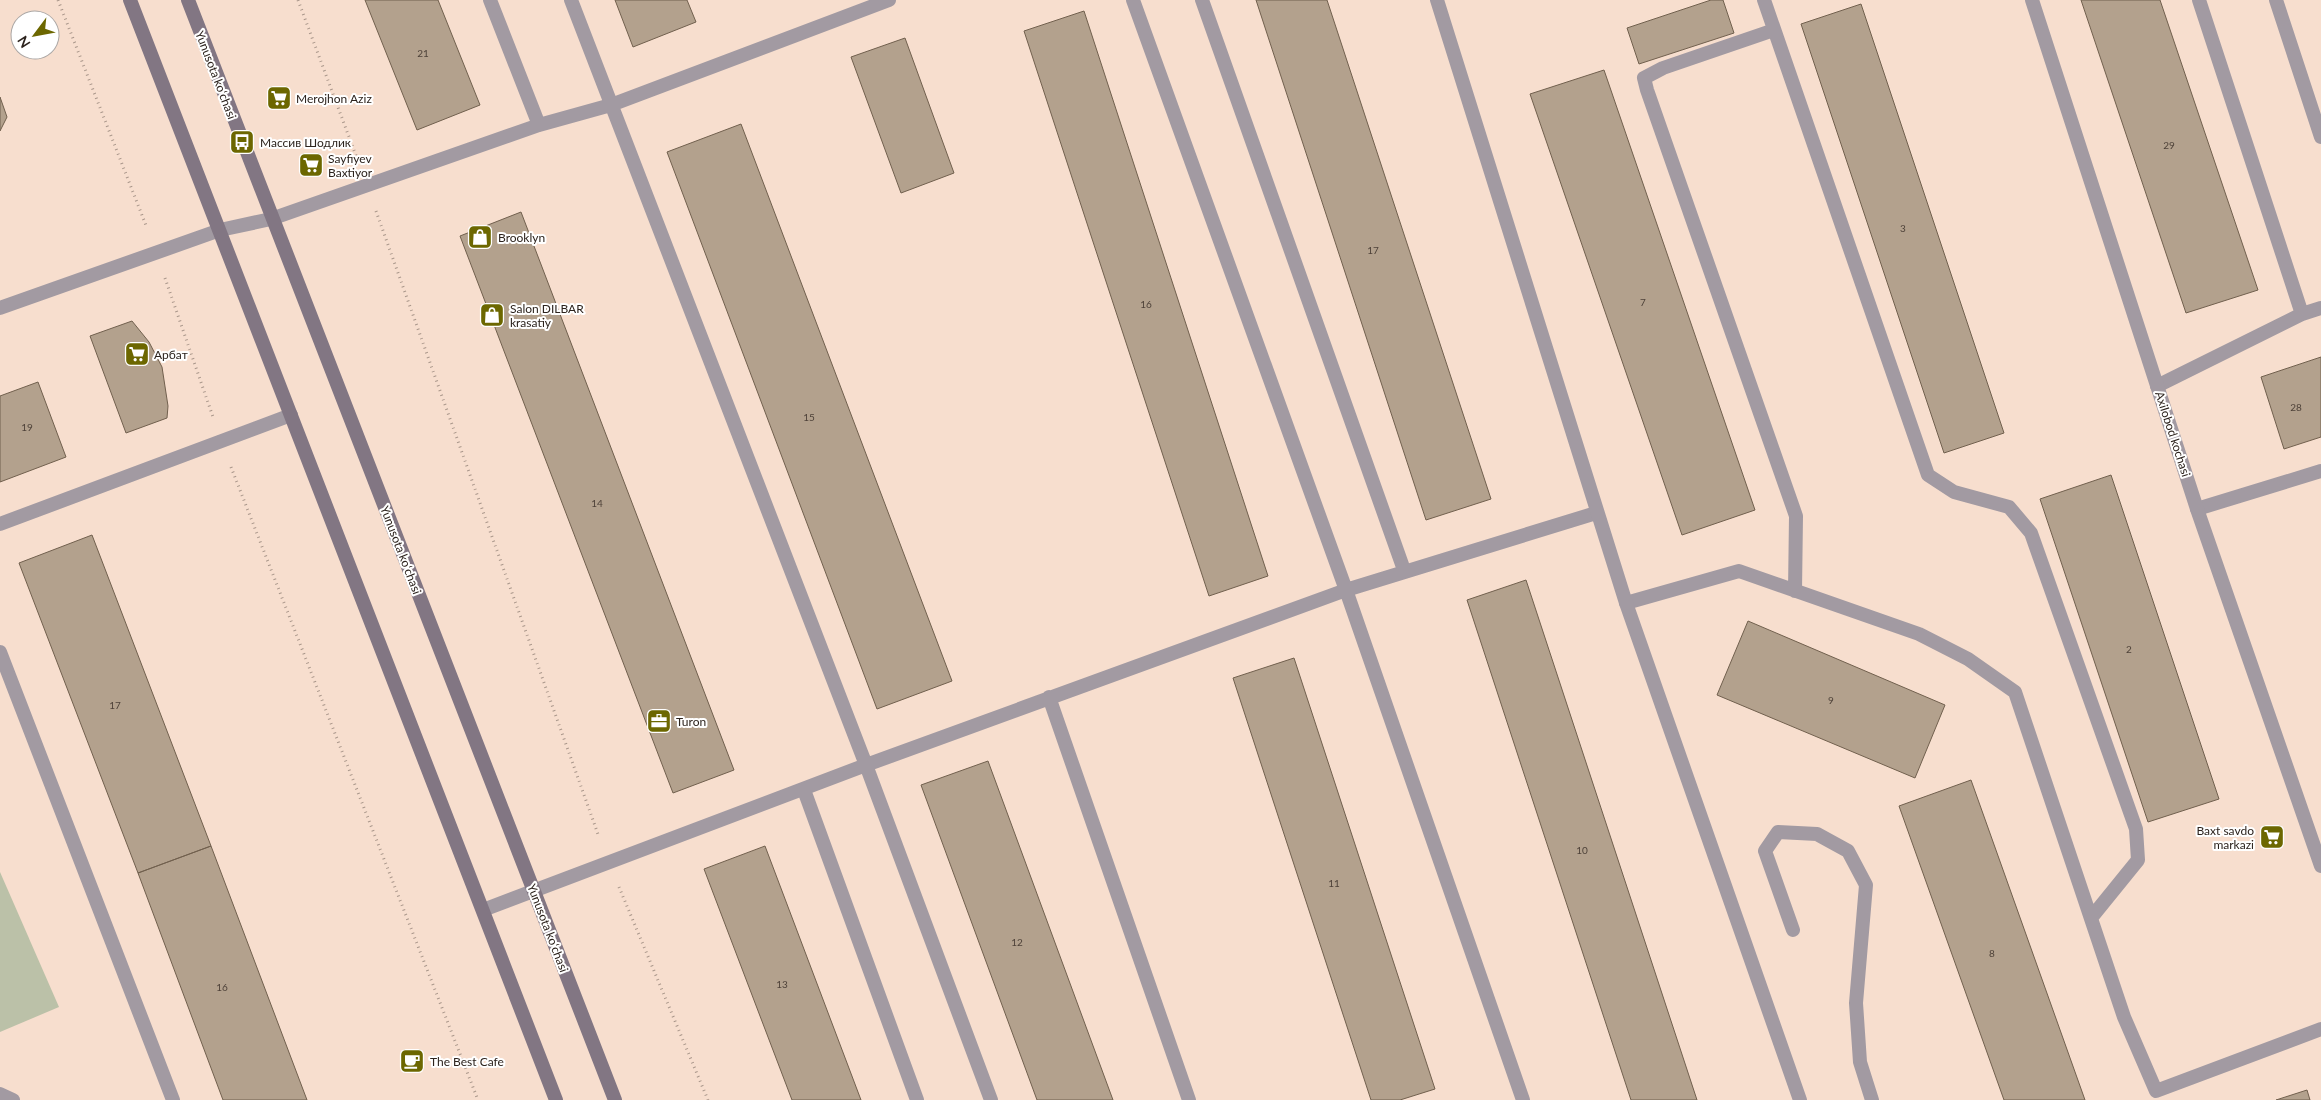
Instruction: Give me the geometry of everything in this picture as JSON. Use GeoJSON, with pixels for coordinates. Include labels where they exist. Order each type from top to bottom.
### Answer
{"type":"FeatureCollection","features":[{"type":"Feature","properties":{"kind":"main road"},"geometry":{"type":"LineString","coordinates":[[130,0],[556,1100]]}},
{"type":"Feature","properties":{"kind":"main road","name":"Yunusota koʻchasi"},"geometry":{"type":"LineString","coordinates":[[188,0],[615,1100]]}},
{"type":"Feature","properties":{"kind":"street"},"geometry":{"type":"LineString","coordinates":[[490,0],[539,125]]}},
{"type":"Feature","properties":{"kind":"street"},"geometry":{"type":"LineString","coordinates":[[571,0],[866,765],[992,1100]]}},
{"type":"Feature","properties":{"kind":"street"},"geometry":{"type":"LineString","coordinates":[[0,308],[220,230],[272,219],[539,125],[611,106],[889,0]]}},
{"type":"Feature","properties":{"kind":"street"},"geometry":{"type":"LineString","coordinates":[[1133,0],[1346,590],[1523,1100]]}},
{"type":"Feature","properties":{"kind":"street"},"geometry":{"type":"LineString","coordinates":[[1202,0],[1404,570]]}},
{"type":"Feature","properties":{"kind":"street"},"geometry":{"type":"LineString","coordinates":[[1437,0],[1596,513],[1800,1100]]}},
{"type":"Feature","properties":{"kind":"street"},"geometry":{"type":"LineString","coordinates":[[1764,0],[1928,475],[1954,492],[2009,507],[2031,533],[2136,830],[2138,860],[2091,918]]}},
{"type":"Feature","properties":{"kind":"street","name":"Axilobod kochasi"},"geometry":{"type":"LineString","coordinates":[[2032,0],[2197,509],[2321,866]]}},
{"type":"Feature","properties":{"kind":"street"},"geometry":{"type":"LineString","coordinates":[[2199,0],[2302,314]]}},
{"type":"Feature","properties":{"kind":"street"},"geometry":{"type":"LineString","coordinates":[[2276,0],[2321,137]]}},
{"type":"Feature","properties":{"kind":"street"},"geometry":{"type":"LineString","coordinates":[[1774,30],[1663,68],[1644,78],[1646,90],[1796,516],[1795,591]]}},
{"type":"Feature","properties":{"kind":"street"},"geometry":{"type":"LineString","coordinates":[[2157,386],[2302,314],[2321,308]]}},
{"type":"Feature","properties":{"kind":"street"},"geometry":{"type":"LineString","coordinates":[[0,524],[291,415]]}},
{"type":"Feature","properties":{"kind":"street"},"geometry":{"type":"LineString","coordinates":[[2197,509],[2321,471]]}},
{"type":"Feature","properties":{"kind":"street"},"geometry":{"type":"LineString","coordinates":[[482,910],[866,765],[1346,590],[1404,570],[1596,513]]}},
{"type":"Feature","properties":{"kind":"street"},"geometry":{"type":"LineString","coordinates":[[1626,603],[1739,571],[1919,634],[1968,659],[2014,692],[2124,1017],[2156,1091],[2321,1029]]}},
{"type":"Feature","properties":{"kind":"street"},"geometry":{"type":"LineString","coordinates":[[0,652],[173,1100]]}},
{"type":"Feature","properties":{"kind":"street"},"geometry":{"type":"LineString","coordinates":[[1049,698],[1189,1100]]}},
{"type":"Feature","properties":{"kind":"street"},"geometry":{"type":"LineString","coordinates":[[804,790],[917,1100]]}},
{"type":"Feature","properties":{"kind":"street"},"geometry":{"type":"LineString","coordinates":[[1793,930],[1765,851],[1778,832],[1817,834],[1848,851],[1866,884],[1856,1003],[1860,1062],[1872,1100]]}},
{"type":"Feature","properties":{"kind":"street"},"geometry":{"type":"LineString","coordinates":[[0,1094],[13,1100]]}},
{"type":"Feature","properties":{"kind":"path"},"geometry":{"type":"LineString","coordinates":[[58,0],[156,252],[221,441],[478,1100]]}},
{"type":"Feature","properties":{"kind":"path"},"geometry":{"type":"LineString","coordinates":[[298,0],[367,186],[608,862],[708,1100]]}},
{"type":"Feature","properties":{"kind":"green space"},"geometry":{"type":"Polygon","coordinates":[[[0,872],[59,1007],[0,1032],[0,872]]]}},
{"type":"Feature","properties":{"kind":"building"},"geometry":{"type":"Polygon","coordinates":[[[365,0],[438,0],[480,105],[417,130],[365,0]]]}},
{"type":"Feature","properties":{"kind":"building"},"geometry":{"type":"Polygon","coordinates":[[[615,0],[687,0],[696,22],[633,47],[615,0]]]}},
{"type":"Feature","properties":{"kind":"building"},"geometry":{"type":"Polygon","coordinates":[[[1256,0],[1327,0],[1491,499],[1426,520],[1256,0]]]}},
{"type":"Feature","properties":{"kind":"building"},"geometry":{"type":"Polygon","coordinates":[[[1711,0],[1723,0],[1734,33],[1639,64],[1627,28],[1711,0]]]}},
{"type":"Feature","properties":{"kind":"building"},"geometry":{"type":"Polygon","coordinates":[[[2081,0],[2160,0],[2258,290],[2186,313],[2081,0]]]}},
{"type":"Feature","properties":{"kind":"building"},"geometry":{"type":"Polygon","coordinates":[[[1861,4],[2004,433],[1944,453],[1801,24],[1861,4]]]}},
{"type":"Feature","properties":{"kind":"building"},"geometry":{"type":"Polygon","coordinates":[[[1084,11],[1268,576],[1209,596],[1024,31],[1084,11]]]}},
{"type":"Feature","properties":{"kind":"building"},"geometry":{"type":"Polygon","coordinates":[[[905,38],[954,173],[901,193],[851,57],[905,38]]]}},
{"type":"Feature","properties":{"kind":"building"},"geometry":{"type":"Polygon","coordinates":[[[1604,70],[1755,510],[1682,535],[1530,94],[1604,70]]]}},
{"type":"Feature","properties":{"kind":"building"},"geometry":{"type":"Polygon","coordinates":[[[0,97],[7,117],[0,131],[0,97]]]}},
{"type":"Feature","properties":{"kind":"building"},"geometry":{"type":"Polygon","coordinates":[[[741,124],[952,681],[877,709],[667,152],[741,124]]]}},
{"type":"Feature","properties":{"kind":"building"},"geometry":{"type":"Polygon","coordinates":[[[521,212],[734,770],[673,793],[460,236],[521,212]]]}},
{"type":"Feature","properties":{"kind":"building"},"geometry":{"type":"Polygon","coordinates":[[[132,321],[149,342],[162,367],[168,406],[167,418],[126,433],[90,336],[132,321]]]}},
{"type":"Feature","properties":{"kind":"building"},"geometry":{"type":"Polygon","coordinates":[[[2321,357],[2321,437],[2284,449],[2261,377],[2321,357]]]}},
{"type":"Feature","properties":{"kind":"building"},"geometry":{"type":"Polygon","coordinates":[[[38,382],[66,457],[0,482],[0,396],[38,382]]]}},
{"type":"Feature","properties":{"kind":"building"},"geometry":{"type":"Polygon","coordinates":[[[2111,475],[2219,799],[2148,822],[2040,499],[2111,475]]]}},
{"type":"Feature","properties":{"kind":"building"},"geometry":{"type":"Polygon","coordinates":[[[92,535],[211,846],[138,873],[19,563],[92,535]]]}},
{"type":"Feature","properties":{"kind":"building"},"geometry":{"type":"Polygon","coordinates":[[[1526,580],[1697,1100],[1631,1100],[1467,600],[1526,580]]]}},
{"type":"Feature","properties":{"kind":"building"},"geometry":{"type":"Polygon","coordinates":[[[1748,621],[1945,705],[1915,778],[1717,695],[1748,621]]]}},
{"type":"Feature","properties":{"kind":"building"},"geometry":{"type":"Polygon","coordinates":[[[1294,658],[1435,1089],[1400,1100],[1371,1100],[1233,678],[1294,658]]]}},
{"type":"Feature","properties":{"kind":"building"},"geometry":{"type":"Polygon","coordinates":[[[988,761],[1113,1100],[1037,1100],[921,785],[988,761]]]}},
{"type":"Feature","properties":{"kind":"building"},"geometry":{"type":"Polygon","coordinates":[[[1971,780],[2085,1100],[2004,1100],[1899,806],[1971,780]]]}},
{"type":"Feature","properties":{"kind":"building"},"geometry":{"type":"Polygon","coordinates":[[[211,846],[307,1100],[223,1100],[138,873],[211,846]]]}},
{"type":"Feature","properties":{"kind":"building"},"geometry":{"type":"Polygon","coordinates":[[[765,846],[861,1100],[792,1100],[704,869],[765,846]]]}},
{"type":"Feature","properties":{"kind":"building"},"geometry":{"type":"Polygon","coordinates":[[[2307,1090],[2310,1100],[2276,1100],[2307,1090]]]}},
{"type":"Feature","properties":{"kind":"place","name":"Merojhon Aziz"},"geometry":{"type":"Point","coordinates":[279,98]}},
{"type":"Feature","properties":{"kind":"place","name":"Массив Шодлик"},"geometry":{"type":"Point","coordinates":[242,142]}},
{"type":"Feature","properties":{"kind":"place","name":"Sayfiyev Baxtiyor"},"geometry":{"type":"Point","coordinates":[311,165]}},
{"type":"Feature","properties":{"kind":"place","name":"Brooklyn"},"geometry":{"type":"Point","coordinates":[480,237]}},
{"type":"Feature","properties":{"kind":"place","name":"Salon DILBAR krasatiy"},"geometry":{"type":"Point","coordinates":[492,315]}},
{"type":"Feature","properties":{"kind":"place","name":"Арбат"},"geometry":{"type":"Point","coordinates":[137,354]}},
{"type":"Feature","properties":{"kind":"place","name":"Turon"},"geometry":{"type":"Point","coordinates":[659,721]}},
{"type":"Feature","properties":{"kind":"place","name":"Baxt savdo markazi"},"geometry":{"type":"Point","coordinates":[2272,837]}},
{"type":"Feature","properties":{"kind":"place","name":"The Best Cafe"},"geometry":{"type":"Point","coordinates":[412,1061]}}]}
